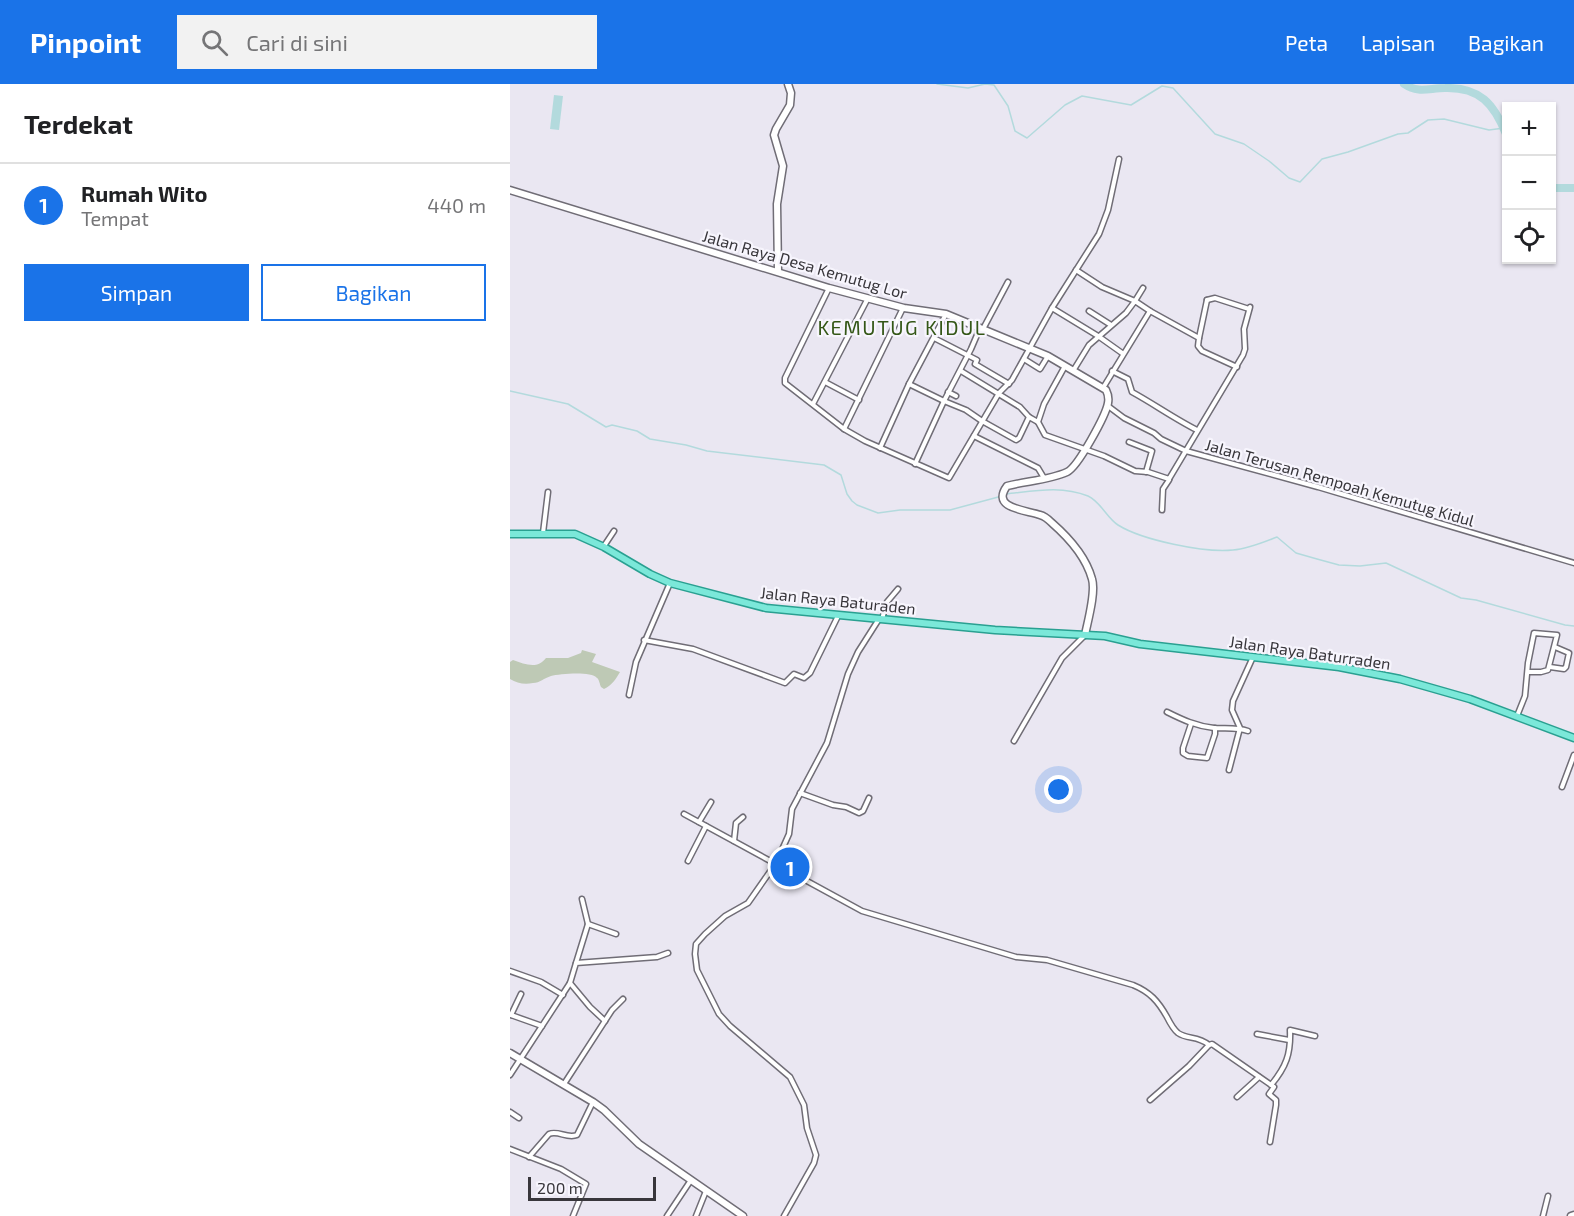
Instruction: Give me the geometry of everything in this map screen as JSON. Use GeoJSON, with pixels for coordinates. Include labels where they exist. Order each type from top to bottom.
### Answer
{"type":"FeatureCollection","features":[{"type":"Feature","properties":{"kind":"main road","name":"Jalan Raya Baturaden"},"geometry":{"type":"LineString","coordinates":[[510,534],[575,534],[670,583],[766,608],[995,630],[1086,634],[1140,644]]}},
{"type":"Feature","properties":{"kind":"main road","name":"Jalan Raya Baturraden"},"geometry":{"type":"LineString","coordinates":[[1140,644],[1339,667],[1400,679],[1470,699],[1574,738]]}},
{"type":"Feature","properties":{"kind":"street"},"geometry":{"type":"LineString","coordinates":[[778,272],[777,204],[783,166],[774,135],[790,105],[791,93],[788,84]]}},
{"type":"Feature","properties":{"kind":"street"},"geometry":{"type":"LineString","coordinates":[[829,288],[785,378],[785,383],[844,429],[880,448],[949,478],[999,393],[1009,384],[1052,308],[1099,234],[1108,210],[1119,159]]}},
{"type":"Feature","properties":{"kind":"street","name":"Jalan Raya Desa Kemutug Lor"},"geometry":{"type":"LineString","coordinates":[[510,190],[829,288],[904,308],[946,314],[1048,356],[1103,388]]}},
{"type":"Feature","properties":{"kind":"street"},"geometry":{"type":"LineString","coordinates":[[1076,270],[1199,338]]}},
{"type":"Feature","properties":{"kind":"street"},"geometry":{"type":"LineString","coordinates":[[915,464],[948,392],[1008,282]]}},
{"type":"Feature","properties":{"kind":"street"},"geometry":{"type":"LineString","coordinates":[[1073,371],[1089,345],[1135,301],[1143,288]]}},
{"type":"Feature","properties":{"kind":"street"},"geometry":{"type":"LineString","coordinates":[[813,404],[868,298]]}},
{"type":"Feature","properties":{"kind":"street"},"geometry":{"type":"LineString","coordinates":[[1162,510],[1163,489],[1237,368],[1245,352],[1244,329],[1250,308],[1208,298],[1197,346],[1202,351],[1237,368]]}},
{"type":"Feature","properties":{"kind":"street"},"geometry":{"type":"LineString","coordinates":[[844,429],[904,308]]}},
{"type":"Feature","properties":{"kind":"street"},"geometry":{"type":"LineString","coordinates":[[1052,308],[1122,353]]}},
{"type":"Feature","properties":{"kind":"street"},"geometry":{"type":"LineString","coordinates":[[1089,311],[1111,325]]}},
{"type":"Feature","properties":{"kind":"street"},"geometry":{"type":"LineString","coordinates":[[1014,741],[1062,658],[1086,634],[1093,579],[1077,548],[1046,517],[1010,506],[1004,501],[1004,491],[1007,486],[1067,472],[1073,468],[1108,406],[1109,395],[1103,388],[1122,353],[1150,311]]}},
{"type":"Feature","properties":{"kind":"street"},"geometry":{"type":"LineString","coordinates":[[880,448],[909,384],[946,314]]}},
{"type":"Feature","properties":{"kind":"street"},"geometry":{"type":"LineString","coordinates":[[934,338],[977,360],[975,364],[1009,384]]}},
{"type":"Feature","properties":{"kind":"street"},"geometry":{"type":"LineString","coordinates":[[1024,359],[1040,369],[1048,356]]}},
{"type":"Feature","properties":{"kind":"street"},"geometry":{"type":"LineString","coordinates":[[1038,422],[1044,404],[1065,366]]}},
{"type":"Feature","properties":{"kind":"street"},"geometry":{"type":"LineString","coordinates":[[961,371],[1020,407],[1029,417],[1038,422],[1042,431],[1049,437],[1119,462],[1135,471],[1169,479]]}},
{"type":"Feature","properties":{"kind":"street"},"geometry":{"type":"LineString","coordinates":[[1112,371],[1128,379],[1132,392],[1197,430]]}},
{"type":"Feature","properties":{"kind":"street"},"geometry":{"type":"LineString","coordinates":[[825,382],[859,400]]}},
{"type":"Feature","properties":{"kind":"street"},"geometry":{"type":"LineString","coordinates":[[909,384],[966,410],[1017,440],[1029,417]]}},
{"type":"Feature","properties":{"kind":"street"},"geometry":{"type":"LineString","coordinates":[[948,392],[956,396]]}},
{"type":"Feature","properties":{"kind":"street","name":"Jalan Terusan Rempoah Kemutug Kidul"},"geometry":{"type":"LineString","coordinates":[[1108,406],[1124,418],[1154,433],[1161,440],[1186,451],[1308,484],[1574,562]]}},
{"type":"Feature","properties":{"kind":"street"},"geometry":{"type":"LineString","coordinates":[[974,436],[1038,468],[1044,478]]}},
{"type":"Feature","properties":{"kind":"street"},"geometry":{"type":"LineString","coordinates":[[1130,442],[1152,451],[1146,472]]}},
{"type":"Feature","properties":{"kind":"street"},"geometry":{"type":"LineString","coordinates":[[543,533],[548,492]]}},
{"type":"Feature","properties":{"kind":"street"},"geometry":{"type":"LineString","coordinates":[[604,547],[614,531]]}},
{"type":"Feature","properties":{"kind":"street"},"geometry":{"type":"LineString","coordinates":[[629,695],[636,662],[644,640],[670,583]]}},
{"type":"Feature","properties":{"kind":"street"},"geometry":{"type":"LineString","coordinates":[[784,1216],[812,1168],[816,1155],[800,1095],[790,1077],[719,1014],[697,970],[696,945],[725,916],[748,903],[776,863],[789,834],[792,809],[827,742],[853,662],[881,619],[887,602],[898,589]]}},
{"type":"Feature","properties":{"kind":"street"},"geometry":{"type":"LineString","coordinates":[[644,640],[693,649],[785,683],[794,674],[804,678],[810,674],[838,616]]}},
{"type":"Feature","properties":{"kind":"street"},"geometry":{"type":"LineString","coordinates":[[1516,716],[1525,696],[1534,633],[1557,635],[1550,667],[1546,671],[1529,672]]}},
{"type":"Feature","properties":{"kind":"street"},"geometry":{"type":"LineString","coordinates":[[1550,667],[1561,669],[1566,667],[1569,653],[1555,647]]}},
{"type":"Feature","properties":{"kind":"street"},"geometry":{"type":"LineString","coordinates":[[1229,770],[1240,728],[1232,710],[1233,701],[1253,657]]}},
{"type":"Feature","properties":{"kind":"street"},"geometry":{"type":"LineString","coordinates":[[1167,712],[1191,724],[1215,728],[1240,728],[1248,731]]}},
{"type":"Feature","properties":{"kind":"street"},"geometry":{"type":"LineString","coordinates":[[1191,724],[1183,748],[1184,753],[1188,756],[1208,758],[1215,728]]}},
{"type":"Feature","properties":{"kind":"street"},"geometry":{"type":"LineString","coordinates":[[1563,787],[1574,755]]}},
{"type":"Feature","properties":{"kind":"street"},"geometry":{"type":"LineString","coordinates":[[800,793],[859,813],[863,811],[869,798]]}},
{"type":"Feature","properties":{"kind":"street"},"geometry":{"type":"LineString","coordinates":[[699,822],[711,802]]}},
{"type":"Feature","properties":{"kind":"street"},"geometry":{"type":"LineString","coordinates":[[684,814],[862,910],[1016,957],[1047,960],[1140,988],[1156,999],[1176,1032],[1182,1036],[1200,1038],[1209,1045],[1212,1044],[1274,1087],[1269,1094],[1276,1100],[1270,1142]]}},
{"type":"Feature","properties":{"kind":"street"},"geometry":{"type":"LineString","coordinates":[[734,841],[736,823],[743,817]]}},
{"type":"Feature","properties":{"kind":"street"},"geometry":{"type":"LineString","coordinates":[[687,861],[706,826]]}},
{"type":"Feature","properties":{"kind":"street"},"geometry":{"type":"LineString","coordinates":[[510,1075],[570,983],[588,924],[582,899]]}},
{"type":"Feature","properties":{"kind":"street"},"geometry":{"type":"LineString","coordinates":[[588,924],[616,934]]}},
{"type":"Feature","properties":{"kind":"street"},"geometry":{"type":"LineString","coordinates":[[576,963],[657,957],[668,953]]}},
{"type":"Feature","properties":{"kind":"street"},"geometry":{"type":"LineString","coordinates":[[510,971],[541,982],[563,995]]}},
{"type":"Feature","properties":{"kind":"street"},"geometry":{"type":"LineString","coordinates":[[570,983],[605,1021]]}},
{"type":"Feature","properties":{"kind":"street"},"geometry":{"type":"LineString","coordinates":[[521,994],[511,1016],[542,1026]]}},
{"type":"Feature","properties":{"kind":"street"},"geometry":{"type":"LineString","coordinates":[[564,1084],[605,1021],[623,999]]}},
{"type":"Feature","properties":{"kind":"street"},"geometry":{"type":"LineString","coordinates":[[1271,1085],[1281,1074],[1288,1058],[1290,1030],[1315,1036]]}},
{"type":"Feature","properties":{"kind":"street"},"geometry":{"type":"LineString","coordinates":[[1257,1034],[1290,1040]]}},
{"type":"Feature","properties":{"kind":"street"},"geometry":{"type":"LineString","coordinates":[[1150,1100],[1209,1045]]}},
{"type":"Feature","properties":{"kind":"street"},"geometry":{"type":"LineString","coordinates":[[510,1053],[593,1102],[639,1144],[743,1216]]}},
{"type":"Feature","properties":{"kind":"street"},"geometry":{"type":"LineString","coordinates":[[1237,1097],[1259,1077]]}},
{"type":"Feature","properties":{"kind":"street"},"geometry":{"type":"LineString","coordinates":[[529,1157],[553,1132],[573,1137],[577,1135],[593,1102]]}},
{"type":"Feature","properties":{"kind":"street"},"geometry":{"type":"LineString","coordinates":[[510,1112],[519,1118]]}},
{"type":"Feature","properties":{"kind":"street"},"geometry":{"type":"LineString","coordinates":[[510,1149],[561,1168],[586,1184],[573,1216]]}},
{"type":"Feature","properties":{"kind":"street"},"geometry":{"type":"LineString","coordinates":[[667,1216],[691,1180]]}},
{"type":"Feature","properties":{"kind":"street"},"geometry":{"type":"LineString","coordinates":[[696,1216],[706,1191]]}},
{"type":"Feature","properties":{"kind":"street"},"geometry":{"type":"LineString","coordinates":[[1543,1216],[1548,1196]]}},
{"type":"Feature","properties":{"kind":"shaded area"},"geometry":{"type":"Polygon","coordinates":[[[554,95],[563,96],[559,130],[550,129],[554,95]]]}},
{"type":"Feature","properties":{"kind":"shaded area"},"geometry":{"type":"Polygon","coordinates":[[[582,650],[596,654],[592,662],[620,672],[609,686],[604,689],[597,678],[582,674],[551,676],[530,684],[510,679],[510,662],[513,660],[535,665],[546,658],[568,658],[581,653],[582,650]]]}},
{"type":"Feature","properties":{"kind":"waterway"},"geometry":{"type":"LineString","coordinates":[[937,84],[968,88],[985,84],[994,85],[1008,106],[1015,131],[1027,138],[1065,105],[1082,96],[1131,105],[1162,86],[1173,88],[1215,134],[1244,144],[1289,178],[1300,182],[1322,159],[1398,134],[1408,133],[1428,120],[1444,119],[1489,130],[1502,128]]}},
{"type":"Feature","properties":{"kind":"waterway"},"geometry":{"type":"LineString","coordinates":[[1404,84],[1419,90],[1457,88],[1477,94],[1491,106],[1502,125]]}},
{"type":"Feature","properties":{"kind":"waterway"},"geometry":{"type":"LineString","coordinates":[[1556,188],[1574,188]]}},
{"type":"Feature","properties":{"kind":"waterway"},"geometry":{"type":"LineString","coordinates":[[510,391],[568,404],[606,427],[612,425],[637,431],[650,439],[707,451],[824,465],[841,475],[847,494],[852,501],[878,513],[900,510],[950,510],[1002,496]]}},
{"type":"Feature","properties":{"kind":"waterway"},"geometry":{"type":"LineString","coordinates":[[1006,494],[1047,490],[1078,493],[1092,498],[1114,522],[1129,531],[1190,547],[1239,549],[1277,537],[1296,553],[1339,565],[1360,566],[1386,563],[1461,598],[1574,626]]}},
{"type":"Feature","properties":{"kind":"place","name":"Rumah Wito"},"geometry":{"type":"Point","coordinates":[790,867]}},
{"type":"Feature","properties":{"kind":"district","name":"KEMUTUG KIDUL"},"geometry":{"type":"Point","coordinates":[902,327]}}]}
